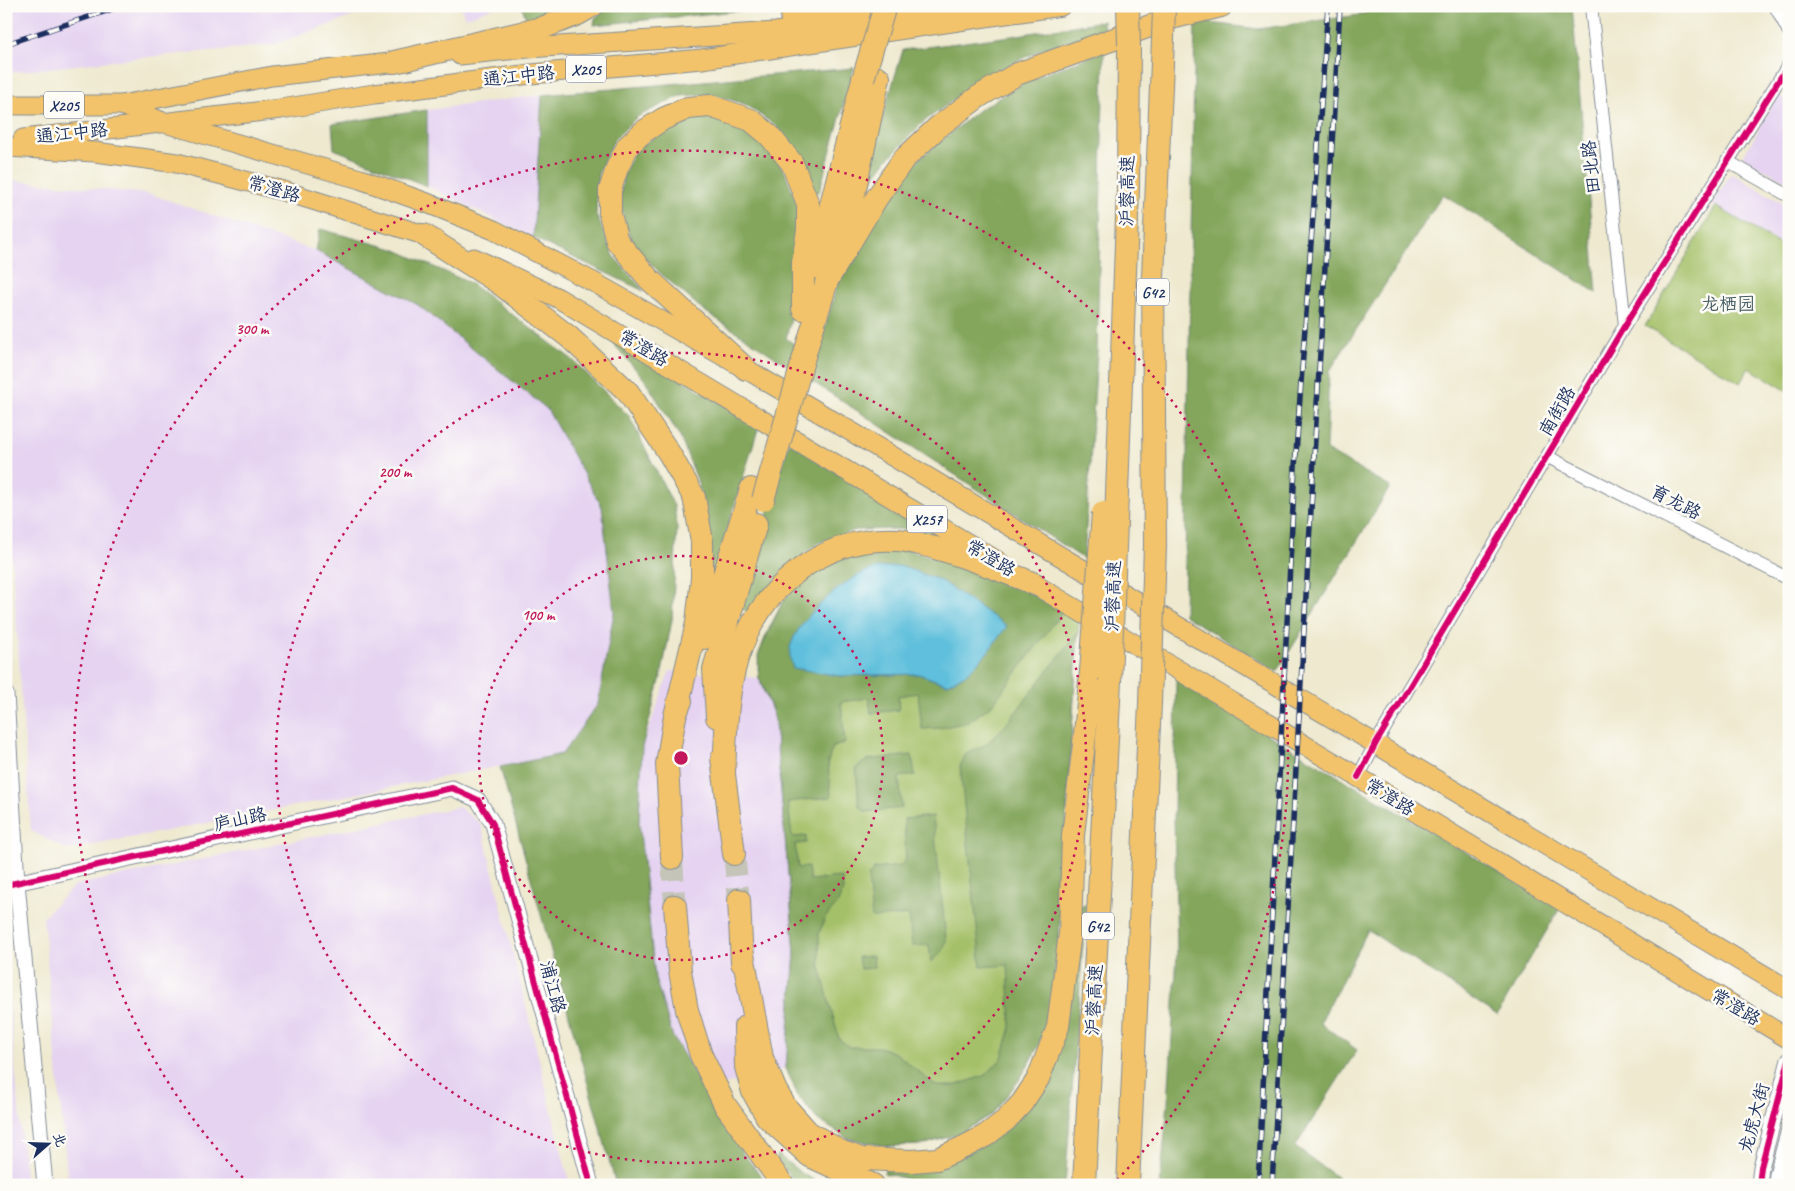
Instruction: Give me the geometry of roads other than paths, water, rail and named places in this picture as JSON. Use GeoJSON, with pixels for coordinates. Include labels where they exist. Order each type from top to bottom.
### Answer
{"type":"FeatureCollection","features":[{"type":"Feature","properties":{"kind":"highway"},"geometry":{"type":"LineString","coordinates":[[394,62],[542,28],[578,14],[592,6]]}},
{"type":"Feature","properties":{"kind":"highway"},"geometry":{"type":"LineString","coordinates":[[734,854],[718,720],[714,668],[757,494],[802,340],[826,282],[854,193],[871,78],[885,6]]}},
{"type":"Feature","properties":{"kind":"highway"},"geometry":{"type":"LineString","coordinates":[[803,309],[871,78],[900,6]]}},
{"type":"Feature","properties":{"kind":"highway","name":"沪蓉高速"},"geometry":{"type":"LineString","coordinates":[[1085,1178],[1101,676],[1128,190],[1128,6]]}},
{"type":"Feature","properties":{"kind":"highway","name":"沪蓉高速"},"geometry":{"type":"LineString","coordinates":[[1132,1183],[1155,545],[1153,277],[1164,6]]}},
{"type":"Feature","properties":{"kind":"highway"},"geometry":{"type":"LineString","coordinates":[[826,282],[876,199],[903,160],[938,127],[978,97],[1017,74],[1175,17],[1221,6]]}},
{"type":"Feature","properties":{"kind":"highway"},"geometry":{"type":"LineString","coordinates":[[746,369],[649,279],[617,241],[610,214],[610,190],[617,168],[628,146],[643,132],[663,119],[688,108],[710,106],[751,120],[769,135],[792,163],[808,204],[808,230],[803,262],[802,340]]}},
{"type":"Feature","properties":{"kind":"highway"},"geometry":{"type":"LineString","coordinates":[[424,235],[498,283],[561,331],[628,392],[669,453],[694,497],[702,541],[702,578],[697,623],[675,716],[667,764],[672,858]]}},
{"type":"Feature","properties":{"kind":"highway"},"geometry":{"type":"LineString","coordinates":[[675,716],[757,494]]}},
{"type":"Feature","properties":{"kind":"highway"},"geometry":{"type":"LineString","coordinates":[[724,772],[727,708],[737,659],[755,618],[767,601],[782,583],[805,566],[827,553],[854,544],[898,540],[918,543],[963,556],[1035,584]]}},
{"type":"Feature","properties":{"kind":"highway"},"geometry":{"type":"LineString","coordinates":[[742,949],[762,1058],[776,1092],[808,1132],[840,1150],[862,1159],[912,1161],[937,1159],[964,1148],[985,1136],[1006,1120],[1022,1103],[1038,1079],[1058,1027],[1070,933],[1073,835],[1084,744],[1101,676]]}},
{"type":"Feature","properties":{"kind":"highway"},"geometry":{"type":"LineString","coordinates":[[739,900],[746,1067],[753,1092],[767,1117],[810,1156],[873,1185]]}},
{"type":"Feature","properties":{"kind":"highway"},"geometry":{"type":"LineString","coordinates":[[675,906],[680,971],[687,1010],[701,1055],[725,1105],[783,1185]]}},
{"type":"Feature","properties":{"kind":"highway"},"geometry":{"type":"LineString","coordinates":[[687,1010],[708,1055],[756,1123],[788,1155],[807,1169],[838,1185]]}},
{"type":"Feature","properties":{"kind":"main road"},"geometry":{"type":"LineString","coordinates":[[689,37],[772,23],[845,6]]}},
{"type":"Feature","properties":{"kind":"main road","name":"通江中路"},"geometry":{"type":"LineString","coordinates":[[6,105],[122,104],[272,76],[528,48],[776,32],[956,6]]}},
{"type":"Feature","properties":{"kind":"main road","name":"通江中路"},"geometry":{"type":"LineString","coordinates":[[6,141],[165,123],[531,74],[702,60],[1061,6]]}},
{"type":"Feature","properties":{"kind":"main road","name":"常澄路"},"geometry":{"type":"LineString","coordinates":[[122,104],[165,123],[360,178],[427,203],[494,230],[597,284],[746,369],[1789,990]]}},
{"type":"Feature","properties":{"kind":"main road","name":"常澄路"},"geometry":{"type":"LineString","coordinates":[[6,147],[95,152],[177,162],[287,192],[424,235],[558,298],[1358,777],[1789,1039]]}},
{"type":"Feature","properties":{"kind":"street","name":"田北路"},"geometry":{"type":"LineString","coordinates":[[1591,6],[1625,325]]}},
{"type":"Feature","properties":{"kind":"street"},"geometry":{"type":"LineString","coordinates":[[1775,6],[1789,32]]}},
{"type":"Feature","properties":{"kind":"street","name":"南街路"},"geometry":{"type":"LineString","coordinates":[[1358,777],[1376,743],[1625,325],[1789,64]]}},
{"type":"Feature","properties":{"kind":"street"},"geometry":{"type":"LineString","coordinates":[[1727,161],[1789,196]]}},
{"type":"Feature","properties":{"kind":"street","name":"育龙路"},"geometry":{"type":"LineString","coordinates":[[1548,456],[1789,579]]}},
{"type":"Feature","properties":{"kind":"street"},"geometry":{"type":"LineString","coordinates":[[6,694],[12,884],[45,1185]]}},
{"type":"Feature","properties":{"kind":"street","name":"庐山路"},"geometry":{"type":"LineString","coordinates":[[12,884],[452,788],[478,800]]}},
{"type":"Feature","properties":{"kind":"street","name":"浦江路"},"geometry":{"type":"LineString","coordinates":[[478,800],[493,824],[591,1185]]}},
{"type":"Feature","properties":{"kind":"street","name":"龙虎大街"},"geometry":{"type":"LineString","coordinates":[[1759,1185],[1761,1167],[1789,1060]]}},
{"type":"Feature","properties":{"kind":"street","name":"龙虎大街"},"geometry":{"type":"LineString","coordinates":[[1776,1185],[1777,1174],[1789,1130]]}},
{"type":"Feature","properties":{"kind":"water"},"geometry":{"type":"Polygon","coordinates":[[[900,566],[939,580],[1007,626],[987,653],[969,672],[947,684],[918,674],[840,676],[793,668],[790,655],[792,642],[804,621],[825,600],[848,582],[870,570],[900,566]]]}},
{"type":"Feature","properties":{"kind":"tunnel"},"geometry":{"type":"LineString","coordinates":[[734,854],[739,900]]}},
{"type":"Feature","properties":{"kind":"tunnel"},"geometry":{"type":"LineString","coordinates":[[672,858],[675,906]]}},
{"type":"Feature","properties":{"kind":"railway"},"geometry":{"type":"LineString","coordinates":[[6,44],[122,6]]}},
{"type":"Feature","properties":{"kind":"railway"},"geometry":{"type":"LineString","coordinates":[[1258,1185],[1295,467],[1328,6]]}},
{"type":"Feature","properties":{"kind":"railway"},"geometry":{"type":"LineString","coordinates":[[1272,1185],[1340,6]]}},
{"type":"Feature","properties":{"kind":"park label","name":"龙栖园"},"geometry":{"type":"Point","coordinates":[1728,304]}}]}
